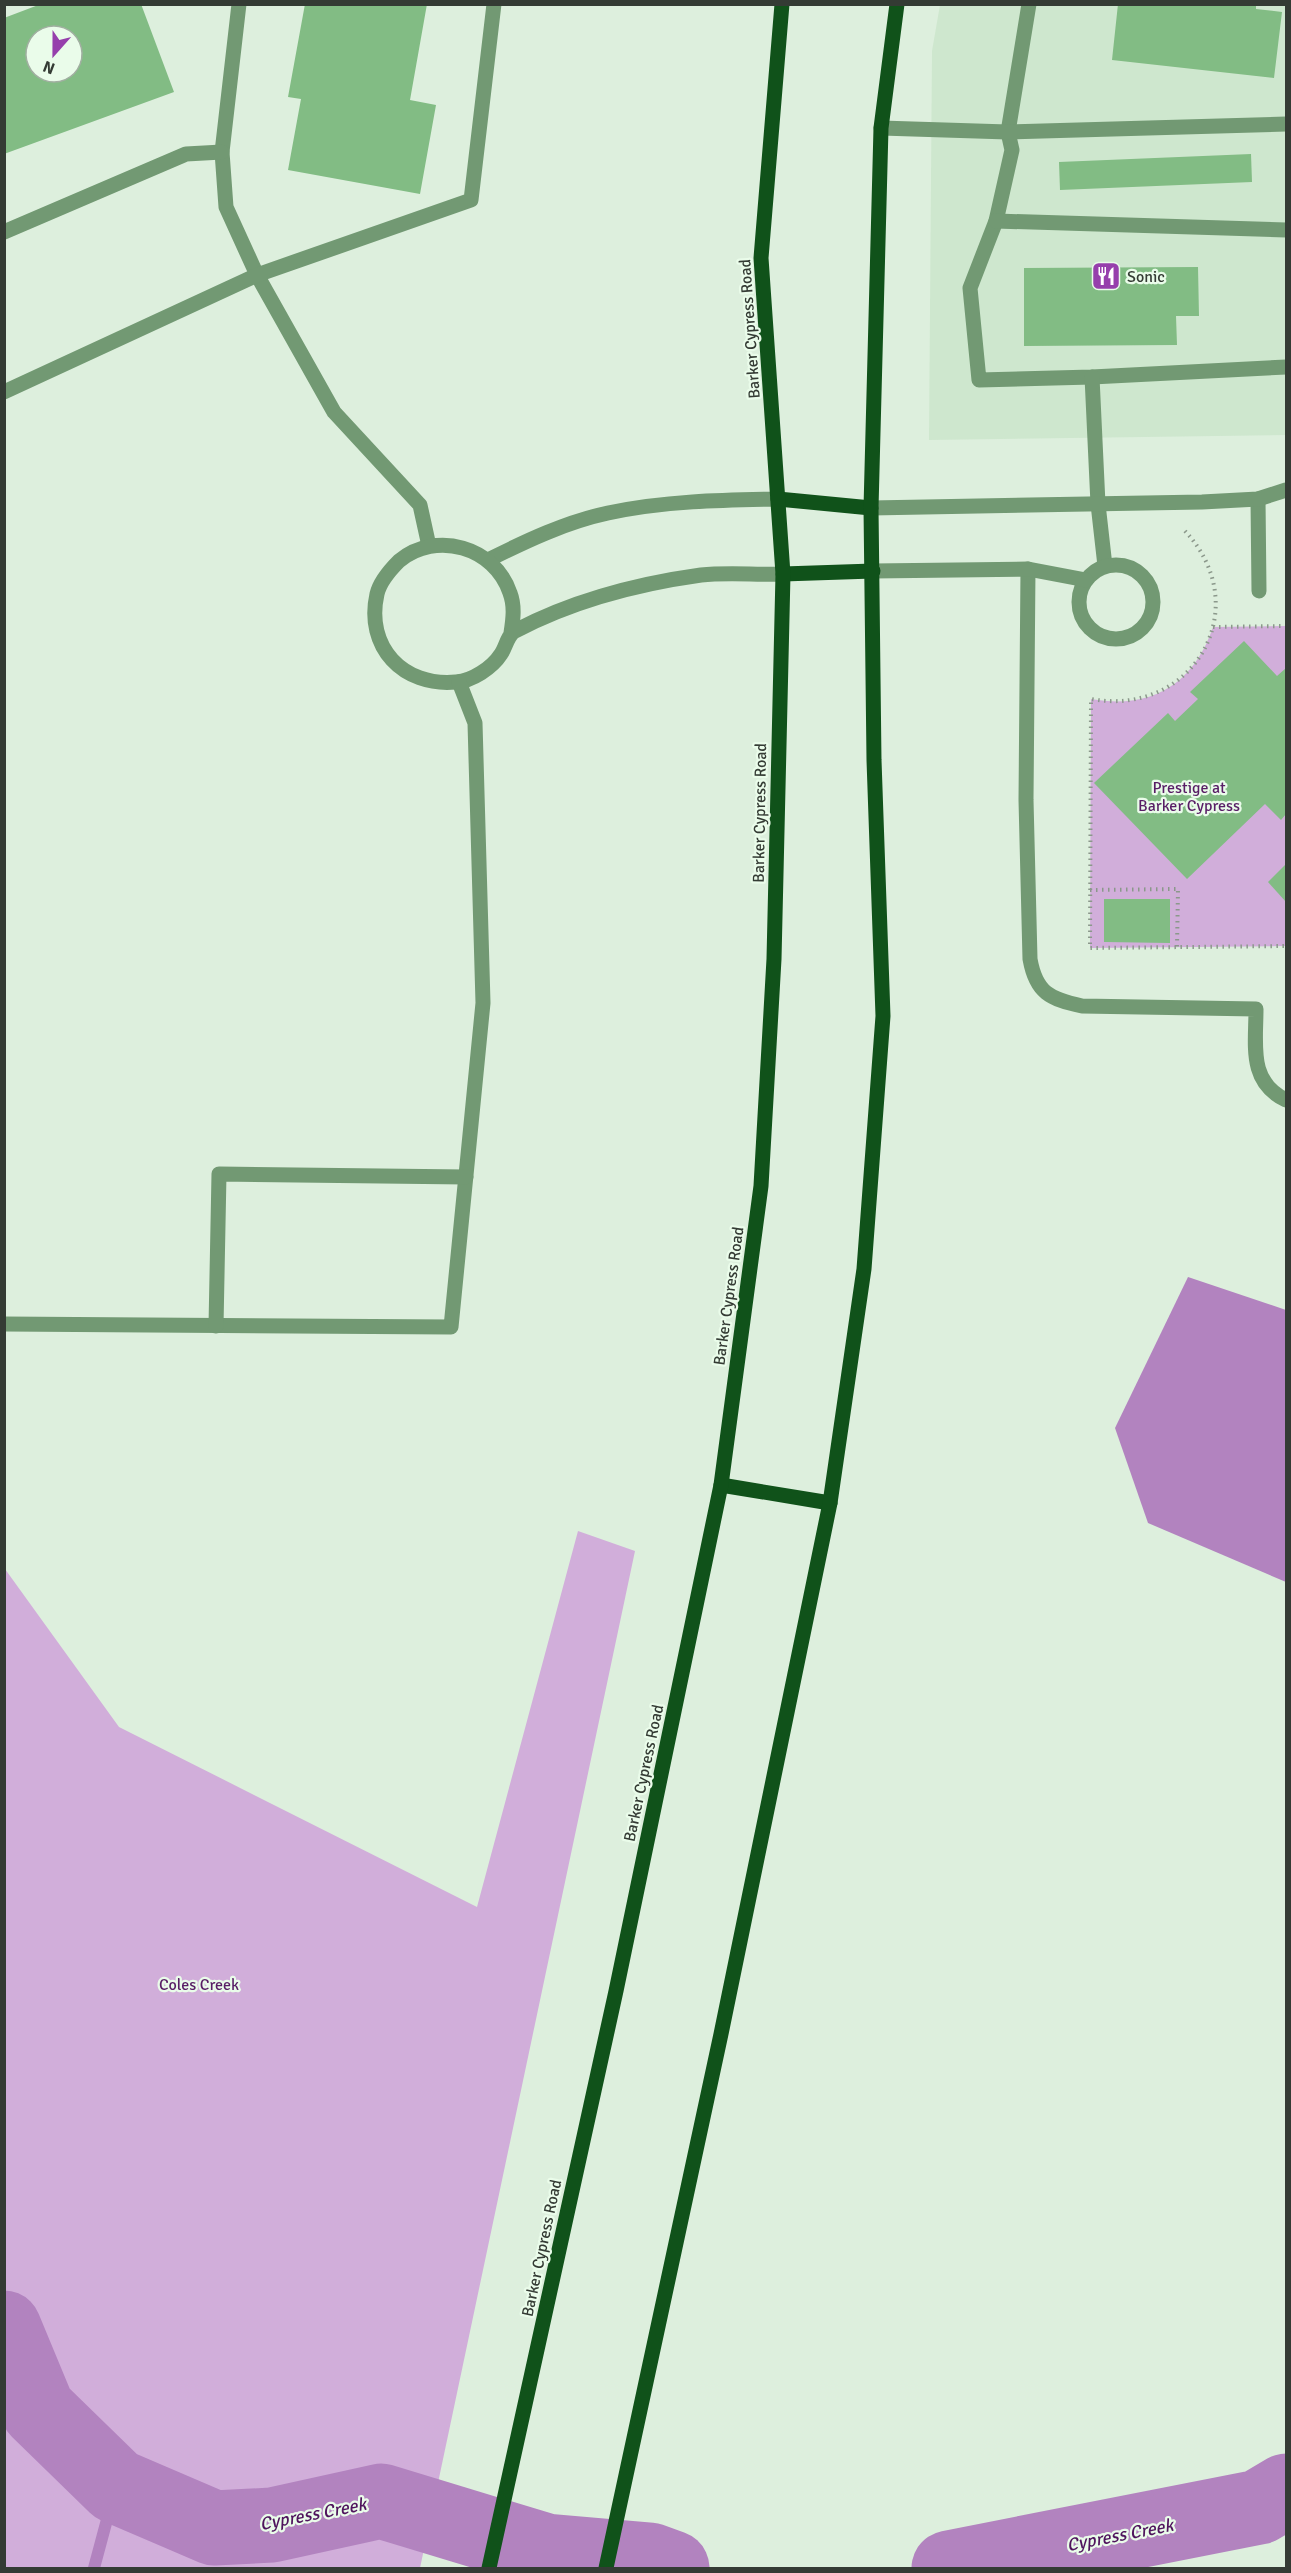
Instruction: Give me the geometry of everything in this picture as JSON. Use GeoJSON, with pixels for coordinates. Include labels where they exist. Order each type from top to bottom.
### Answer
{"type":"FeatureCollection","features":[{"type":"Feature","properties":{"kind":"main road","name":"Barker Cypress Road"},"geometry":{"type":"LineString","coordinates":[[489,2568],[616,1991],[721,1485],[761,1185],[774,959],[783,574],[761,258],[782,4]]}},
{"type":"Feature","properties":{"kind":"main road"},"geometry":{"type":"LineString","coordinates":[[606,2568],[721,2034],[830,1503],[864,1269],[883,1016],[874,760],[872,508],[881,128],[897,4]]}},
{"type":"Feature","properties":{"kind":"main road"},"geometry":{"type":"LineString","coordinates":[[778,499],[872,508]]}},
{"type":"Feature","properties":{"kind":"main road"},"geometry":{"type":"LineString","coordinates":[[783,574],[873,571]]}},
{"type":"Feature","properties":{"kind":"main road"},"geometry":{"type":"LineString","coordinates":[[721,1485],[830,1503]]}},
{"type":"Feature","properties":{"kind":"street"},"geometry":{"type":"LineString","coordinates":[[239,4],[222,152],[226,207],[257,276],[334,412],[420,505],[429,546]]}},
{"type":"Feature","properties":{"kind":"street"},"geometry":{"type":"LineString","coordinates":[[4,392],[257,276],[471,200],[494,4]]}},
{"type":"Feature","properties":{"kind":"street"},"geometry":{"type":"LineString","coordinates":[[1029,4],[1008,132],[1012,150],[996,221],[970,288],[979,380],[1287,367]]}},
{"type":"Feature","properties":{"kind":"street"},"geometry":{"type":"LineString","coordinates":[[881,128],[1008,132],[1287,124]]}},
{"type":"Feature","properties":{"kind":"street"},"geometry":{"type":"LineString","coordinates":[[4,232],[186,153],[222,152]]}},
{"type":"Feature","properties":{"kind":"street"},"geometry":{"type":"LineString","coordinates":[[996,221],[1287,230]]}},
{"type":"Feature","properties":{"kind":"street"},"geometry":{"type":"LineString","coordinates":[[1092,377],[1098,504],[1105,566]]}},
{"type":"Feature","properties":{"kind":"street"},"geometry":{"type":"LineString","coordinates":[[872,508],[1258,499],[1287,490]]}},
{"type":"Feature","properties":{"kind":"street"},"geometry":{"type":"LineString","coordinates":[[488,560],[533,537],[608,513],[694,501],[778,499]]}},
{"type":"Feature","properties":{"kind":"street"},"geometry":{"type":"LineString","coordinates":[[1258,499],[1259,591]]}},
{"type":"Feature","properties":{"kind":"street"},"geometry":{"type":"LineString","coordinates":[[450,544],[470,549],[488,560],[501,575],[510,593],[514,613],[511,633],[500,656],[482,672],[459,682],[434,683],[411,676],[392,661],[379,640],[374,616],[377,592],[389,571],[407,555],[429,546],[450,544]]}},
{"type":"Feature","properties":{"kind":"street"},"geometry":{"type":"LineString","coordinates":[[1118,564],[1130,567],[1141,574],[1153,595],[1153,608],[1149,619],[1131,636],[1107,638],[1087,625],[1081,614],[1079,602],[1086,580],[1095,571],[1105,566],[1118,564]]}},
{"type":"Feature","properties":{"kind":"street"},"geometry":{"type":"LineString","coordinates":[[873,571],[1028,569],[1086,580]]}},
{"type":"Feature","properties":{"kind":"street"},"geometry":{"type":"LineString","coordinates":[[1028,569],[1026,800],[1030,959],[1033,978],[1044,992],[1060,1001],[1082,1006],[1256,1009],[1258,1069],[1264,1085],[1287,1100]]}},
{"type":"Feature","properties":{"kind":"street"},"geometry":{"type":"LineString","coordinates":[[511,633],[562,608],[613,592],[703,575],[783,574]]}},
{"type":"Feature","properties":{"kind":"street"},"geometry":{"type":"LineString","coordinates":[[4,1324],[451,1327],[483,1004],[475,723],[459,682]]}},
{"type":"Feature","properties":{"kind":"street"},"geometry":{"type":"LineString","coordinates":[[216,1326],[219,1174],[466,1177]]}},
{"type":"Feature","properties":{"kind":"path"},"geometry":{"type":"LineString","coordinates":[[1154,503],[1194,541],[1205,557],[1212,576],[1216,600],[1213,627],[1199,660],[1186,675],[1173,684],[1133,701],[1109,703],[1091,699],[1090,948],[1287,946]]}},
{"type":"Feature","properties":{"kind":"path"},"geometry":{"type":"LineString","coordinates":[[1213,627],[1287,626]]}},
{"type":"Feature","properties":{"kind":"path"},"geometry":{"type":"LineString","coordinates":[[1090,890],[1178,889],[1177,947]]}},
{"type":"Feature","properties":{"kind":"shaded area"},"geometry":{"type":"Polygon","coordinates":[[[940,5],[1286,5],[1286,435],[929,440],[932,51],[940,5]]]}},
{"type":"Feature","properties":{"kind":"shaded area"},"geometry":{"type":"Polygon","coordinates":[[[1188,1277],[1286,1310],[1286,1582],[1148,1523],[1115,1428],[1188,1277]]]}},
{"type":"Feature","properties":{"kind":"green space","name":"Prestige at Barker Cypress"},"geometry":{"type":"Polygon","coordinates":[[[1286,626],[1286,946],[1090,948],[1091,699],[1133,700],[1151,696],[1167,688],[1182,678],[1194,664],[1205,647],[1213,627],[1286,626]]]}},
{"type":"Feature","properties":{"kind":"green space","name":"Coles Creek"},"geometry":{"type":"Polygon","coordinates":[[[578,1531],[635,1551],[420,2568],[5,2568],[5,1569],[119,1727],[477,1907],[578,1531]]]}},
{"type":"Feature","properties":{"kind":"building"},"geometry":{"type":"Polygon","coordinates":[[[41,4],[141,4],[174,92],[4,154],[4,18],[41,4]]]}},
{"type":"Feature","properties":{"kind":"building"},"geometry":{"type":"Polygon","coordinates":[[[305,4],[427,4],[410,100],[436,105],[420,194],[288,170],[301,99],[288,97],[305,4]]]}},
{"type":"Feature","properties":{"kind":"building"},"geometry":{"type":"Polygon","coordinates":[[[1118,4],[1256,4],[1256,9],[1282,12],[1274,78],[1112,60],[1118,4]]]}},
{"type":"Feature","properties":{"kind":"building"},"geometry":{"type":"Polygon","coordinates":[[[1251,154],[1252,182],[1060,190],[1059,162],[1251,154]]]}},
{"type":"Feature","properties":{"kind":"building"},"geometry":{"type":"Polygon","coordinates":[[[1198,267],[1199,316],[1176,316],[1177,345],[1024,346],[1024,268],[1198,267]]]}},
{"type":"Feature","properties":{"kind":"building"},"geometry":{"type":"Polygon","coordinates":[[[1244,641],[1277,676],[1286,668],[1286,814],[1281,820],[1265,804],[1187,879],[1094,783],[1168,713],[1175,721],[1198,699],[1190,692],[1244,641]]]}},
{"type":"Feature","properties":{"kind":"building"},"geometry":{"type":"Polygon","coordinates":[[[1286,864],[1286,902],[1268,882],[1286,864]]]}},
{"type":"Feature","properties":{"kind":"building"},"geometry":{"type":"Polygon","coordinates":[[[1104,899],[1170,899],[1170,943],[1104,942],[1104,899]]]}},
{"type":"Feature","properties":{"kind":"waterway","name":"Cypress Creek"},"geometry":{"type":"LineString","coordinates":[[4,2328],[38,2410],[116,2486],[214,2528],[272,2525],[381,2501],[546,2551],[650,2560],[672,2568]]}},
{"type":"Feature","properties":{"kind":"waterway"},"geometry":{"type":"LineString","coordinates":[[94,2568],[116,2486]]}},
{"type":"Feature","properties":{"kind":"waterway","name":"Cypress Creek"},"geometry":{"type":"LineString","coordinates":[[949,2568],[1259,2507],[1286,2491]]}},
{"type":"Feature","properties":{"kind":"place","name":"Sonic"},"geometry":{"type":"Point","coordinates":[1106,276]}}]}
